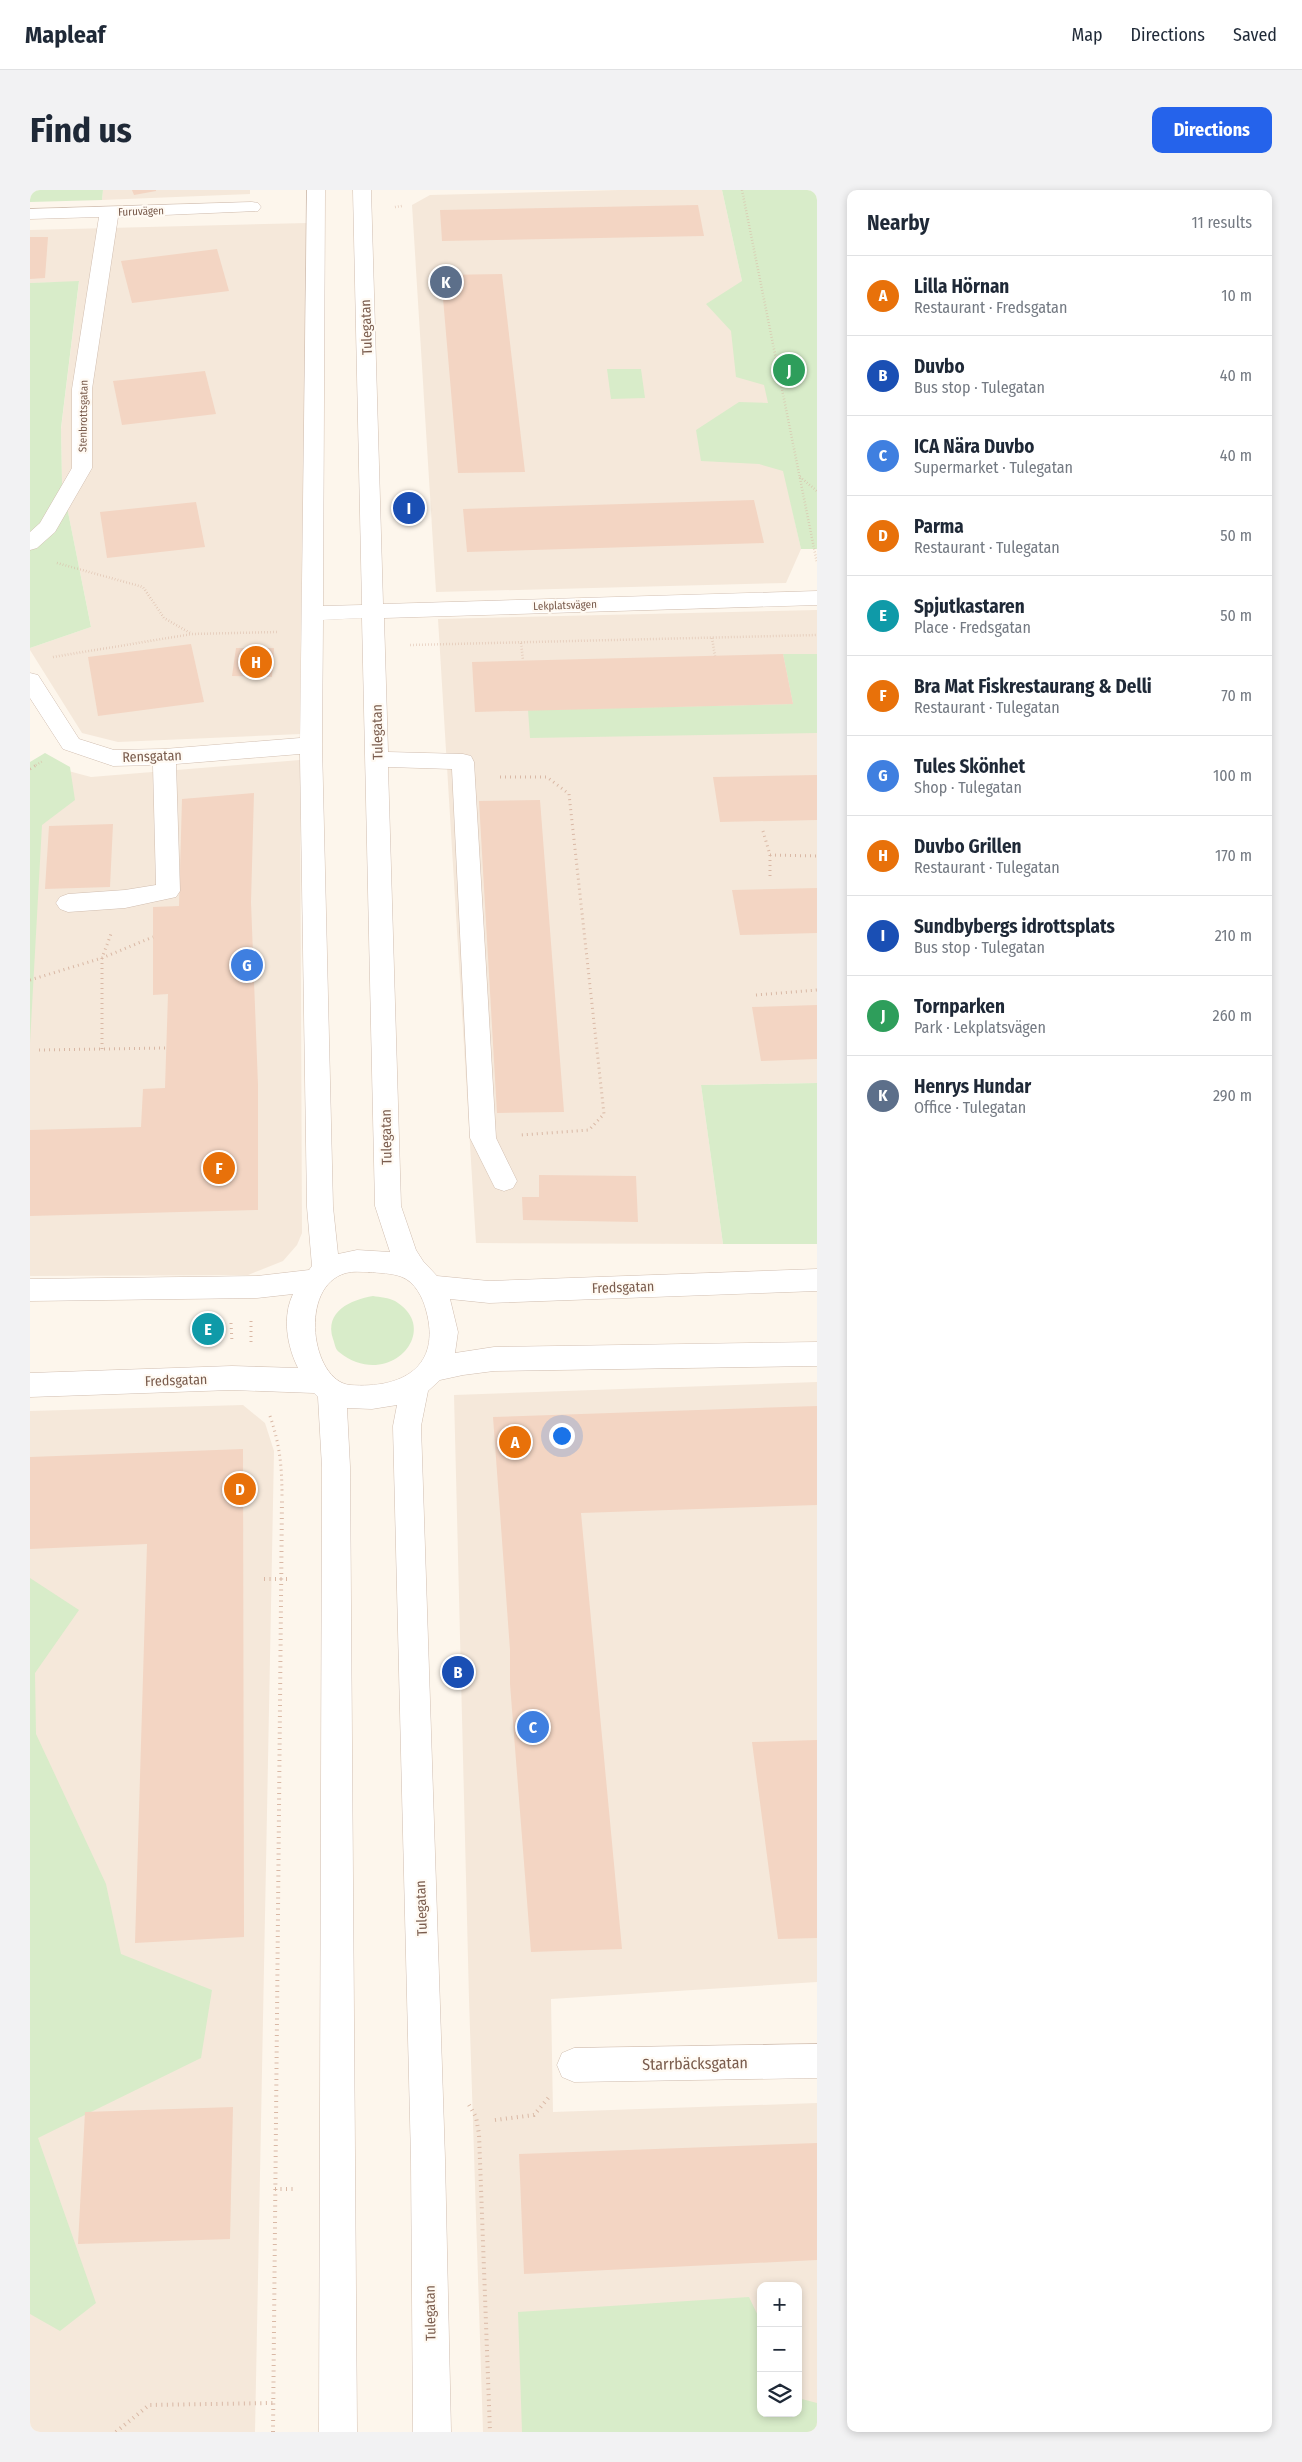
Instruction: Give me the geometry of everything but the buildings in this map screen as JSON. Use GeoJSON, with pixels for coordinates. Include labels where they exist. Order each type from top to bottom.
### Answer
{"type":"FeatureCollection","features":[{"type":"Feature","properties":{"kind":"street"},"geometry":{"type":"LineString","coordinates":[[316,190],[311,746],[320,1275],[306,1298],[301,1320],[302,1336],[310,1365],[327,1386],[356,1397],[390,1396],[424,1378],[463,1363],[494,1359],[817,1354]]}},
{"type":"Feature","properties":{"kind":"street","name":"Tulegatan"},"geometry":{"type":"LineString","coordinates":[[362,190],[388,1206],[394,1230],[440,1309],[444,1332],[444,1350],[424,1378],[407,1426],[428,2159],[432,2432]]}},
{"type":"Feature","properties":{"kind":"street","name":"Furuvägen"},"geometry":{"type":"LineString","coordinates":[[30,214],[252,207]]}},
{"type":"Feature","properties":{"kind":"street","name":"Stenbrottsgatan"},"geometry":{"type":"LineString","coordinates":[[30,543],[48,527],[82,468],[82,389],[109,213]]}},
{"type":"Feature","properties":{"kind":"street","name":"Lekplatsvägen"},"geometry":{"type":"LineString","coordinates":[[312,613],[817,598]]}},
{"type":"Feature","properties":{"kind":"street","name":"Rensgatan"},"geometry":{"type":"LineString","coordinates":[[30,680],[71,744],[113,758],[164,757],[311,746]]}},
{"type":"Feature","properties":{"kind":"street"},"geometry":{"type":"LineString","coordinates":[[68,904],[168,891],[164,757]]}},
{"type":"Feature","properties":{"kind":"street"},"geometry":{"type":"LineString","coordinates":[[378,759],[463,762],[483,1138],[504,1181]]}},
{"type":"Feature","properties":{"kind":"street"},"geometry":{"type":"LineString","coordinates":[[30,1290],[257,1287],[320,1275],[349,1262],[372,1260],[422,1278]]}},
{"type":"Feature","properties":{"kind":"street","name":"Fredsgatan"},"geometry":{"type":"LineString","coordinates":[[422,1278],[489,1292],[817,1280]]}},
{"type":"Feature","properties":{"kind":"street","name":"Fredsgatan"},"geometry":{"type":"LineString","coordinates":[[30,1385],[259,1378],[327,1386]]}},
{"type":"Feature","properties":{"kind":"street"},"geometry":{"type":"LineString","coordinates":[[327,1386],[336,1476],[338,2432]]}},
{"type":"Feature","properties":{"kind":"street","name":"Starrbäcksgatan"},"geometry":{"type":"LineString","coordinates":[[574,2065],[817,2060]]}},
{"type":"Feature","properties":{"kind":"path"},"geometry":{"type":"LineString","coordinates":[[742,190],[817,563]]}},
{"type":"Feature","properties":{"kind":"path"},"geometry":{"type":"LineString","coordinates":[[800,477],[817,491]]}},
{"type":"Feature","properties":{"kind":"path"},"geometry":{"type":"LineString","coordinates":[[49,560],[143,587],[164,618],[192,634]]}},
{"type":"Feature","properties":{"kind":"path"},"geometry":{"type":"LineString","coordinates":[[49,658],[192,634],[284,632]]}},
{"type":"Feature","properties":{"kind":"path"},"geometry":{"type":"LineString","coordinates":[[412,645],[817,635]]}},
{"type":"Feature","properties":{"kind":"path"},"geometry":{"type":"LineString","coordinates":[[712,638],[715,656]]}},
{"type":"Feature","properties":{"kind":"path"},"geometry":{"type":"LineString","coordinates":[[521,643],[523,660]]}},
{"type":"Feature","properties":{"kind":"path"},"geometry":{"type":"LineString","coordinates":[[464,778],[547,777],[569,794],[604,1114],[589,1130],[483,1138]]}},
{"type":"Feature","properties":{"kind":"path"},"geometry":{"type":"LineString","coordinates":[[763,832],[770,855],[770,878]]}},
{"type":"Feature","properties":{"kind":"path"},"geometry":{"type":"LineString","coordinates":[[770,855],[817,856]]}},
{"type":"Feature","properties":{"kind":"path"},"geometry":{"type":"LineString","coordinates":[[102,1049],[102,958],[125,898]]}},
{"type":"Feature","properties":{"kind":"path"},"geometry":{"type":"LineString","coordinates":[[30,980],[102,958],[153,937]]}},
{"type":"Feature","properties":{"kind":"path"},"geometry":{"type":"LineString","coordinates":[[756,995],[817,990]]}},
{"type":"Feature","properties":{"kind":"path"},"geometry":{"type":"LineString","coordinates":[[39,1050],[166,1048]]}},
{"type":"Feature","properties":{"kind":"path"},"geometry":{"type":"LineString","coordinates":[[257,1287],[251,1314],[251,1350],[279,1442],[282,1468],[273,2432]]}},
{"type":"Feature","properties":{"kind":"path"},"geometry":{"type":"LineString","coordinates":[[231,1318],[232,1344]]}},
{"type":"Feature","properties":{"kind":"path"},"geometry":{"type":"LineString","coordinates":[[264,1578],[291,1579]]}},
{"type":"Feature","properties":{"kind":"path"},"geometry":{"type":"LineString","coordinates":[[495,2120],[534,2115],[574,2065]]}},
{"type":"Feature","properties":{"kind":"path"},"geometry":{"type":"LineString","coordinates":[[116,2432],[148,2404],[273,2403]]}},
{"type":"Feature","properties":{"kind":"shaded area"},"geometry":{"type":"Polygon","coordinates":[[[103,190],[250,190],[250,194],[102,200],[103,190]]]}},
{"type":"Feature","properties":{"kind":"shaded area"},"geometry":{"type":"Polygon","coordinates":[[[619,190],[722,190],[801,549],[786,583],[436,592],[412,205],[430,195],[619,190]]]}},
{"type":"Feature","properties":{"kind":"shaded area"},"geometry":{"type":"Polygon","coordinates":[[[307,223],[301,734],[118,742],[82,733],[30,650],[30,648],[91,627],[62,482],[61,429],[79,282],[30,283],[30,230],[307,223]]]}},
{"type":"Feature","properties":{"kind":"shaded area"},"geometry":{"type":"Polygon","coordinates":[[[817,610],[817,1083],[701,1085],[723,1244],[476,1243],[438,619],[817,610]]]}},
{"type":"Feature","properties":{"kind":"shaded area"},"geometry":{"type":"Polygon","coordinates":[[[300,760],[302,1233],[297,1245],[283,1261],[248,1275],[30,1276],[30,783],[57,768],[91,777],[300,760]]]}},
{"type":"Feature","properties":{"kind":"shaded area"},"geometry":{"type":"Polygon","coordinates":[[[817,1382],[817,1982],[551,1999],[553,2112],[817,2103],[817,2432],[483,2432],[469,1999],[454,1395],[817,1382]]]}},
{"type":"Feature","properties":{"kind":"shaded area"},"geometry":{"type":"Polygon","coordinates":[[[243,1405],[265,1423],[274,1451],[255,2432],[30,2432],[30,1411],[243,1405]]]}},
{"type":"Feature","properties":{"kind":"green space"},"geometry":{"type":"Polygon","coordinates":[[[30,190],[103,190],[102,200],[30,202],[30,190]]]}},
{"type":"Feature","properties":{"kind":"green space"},"geometry":{"type":"Polygon","coordinates":[[[722,190],[817,190],[817,549],[801,549],[783,471],[759,464],[701,461],[696,430],[739,402],[768,403],[764,385],[736,377],[731,331],[706,304],[742,281],[722,190]]]}},
{"type":"Feature","properties":{"kind":"green space"},"geometry":{"type":"Polygon","coordinates":[[[79,281],[61,428],[62,482],[91,627],[30,648],[30,283],[79,281]]]}},
{"type":"Feature","properties":{"kind":"green space"},"geometry":{"type":"Polygon","coordinates":[[[607,369],[641,369],[645,398],[611,399],[607,369]]]}},
{"type":"Feature","properties":{"kind":"green space"},"geometry":{"type":"Polygon","coordinates":[[[783,654],[817,654],[817,733],[530,738],[528,710],[793,704],[783,654]]]}},
{"type":"Feature","properties":{"kind":"green space"},"geometry":{"type":"Polygon","coordinates":[[[45,753],[70,767],[75,800],[42,825],[30,1043],[30,762],[45,753]]]}},
{"type":"Feature","properties":{"kind":"green space"},"geometry":{"type":"Polygon","coordinates":[[[817,1083],[817,1244],[723,1244],[701,1085],[817,1083]]]}},
{"type":"Feature","properties":{"kind":"green space"},"geometry":{"type":"Polygon","coordinates":[[[373,1296],[395,1301],[409,1313],[414,1327],[412,1340],[404,1352],[391,1361],[375,1365],[357,1362],[339,1352],[335,1346],[331,1329],[332,1321],[341,1308],[356,1300],[373,1296]]]}},
{"type":"Feature","properties":{"kind":"green space"},"geometry":{"type":"Polygon","coordinates":[[[30,1578],[79,1610],[35,1673],[36,1734],[106,1884],[121,1954],[212,1990],[201,2058],[38,2138],[96,2303],[60,2331],[30,2314],[30,1578]]]}},
{"type":"Feature","properties":{"kind":"green space"},"geometry":{"type":"Polygon","coordinates":[[[749,2297],[757,2314],[757,2417],[802,2417],[802,2399],[817,2403],[817,2432],[522,2432],[518,2312],[749,2297]]]}},
{"type":"Feature","properties":{"kind":"place","name":"Henrys Hundar"},"geometry":{"type":"Point","coordinates":[446,282]}},
{"type":"Feature","properties":{"kind":"place","name":"Tornparken"},"geometry":{"type":"Point","coordinates":[789,370]}},
{"type":"Feature","properties":{"kind":"place","name":"Sundbybergs idrottsplats"},"geometry":{"type":"Point","coordinates":[409,508]}},
{"type":"Feature","properties":{"kind":"place","name":"Duvbo Grillen"},"geometry":{"type":"Point","coordinates":[256,662]}},
{"type":"Feature","properties":{"kind":"place","name":"Tules Skönhet"},"geometry":{"type":"Point","coordinates":[247,965]}},
{"type":"Feature","properties":{"kind":"place","name":"Bra Mat Fiskrestaurang & Delli"},"geometry":{"type":"Point","coordinates":[219,1168]}},
{"type":"Feature","properties":{"kind":"place","name":"Spjutkastaren"},"geometry":{"type":"Point","coordinates":[208,1329]}},
{"type":"Feature","properties":{"kind":"place","name":"Lilla Hörnan"},"geometry":{"type":"Point","coordinates":[515,1442]}},
{"type":"Feature","properties":{"kind":"place","name":"Parma"},"geometry":{"type":"Point","coordinates":[240,1489]}},
{"type":"Feature","properties":{"kind":"place","name":"Duvbo"},"geometry":{"type":"Point","coordinates":[458,1672]}},
{"type":"Feature","properties":{"kind":"place","name":"ICA Nära Duvbo"},"geometry":{"type":"Point","coordinates":[533,1727]}}]}
